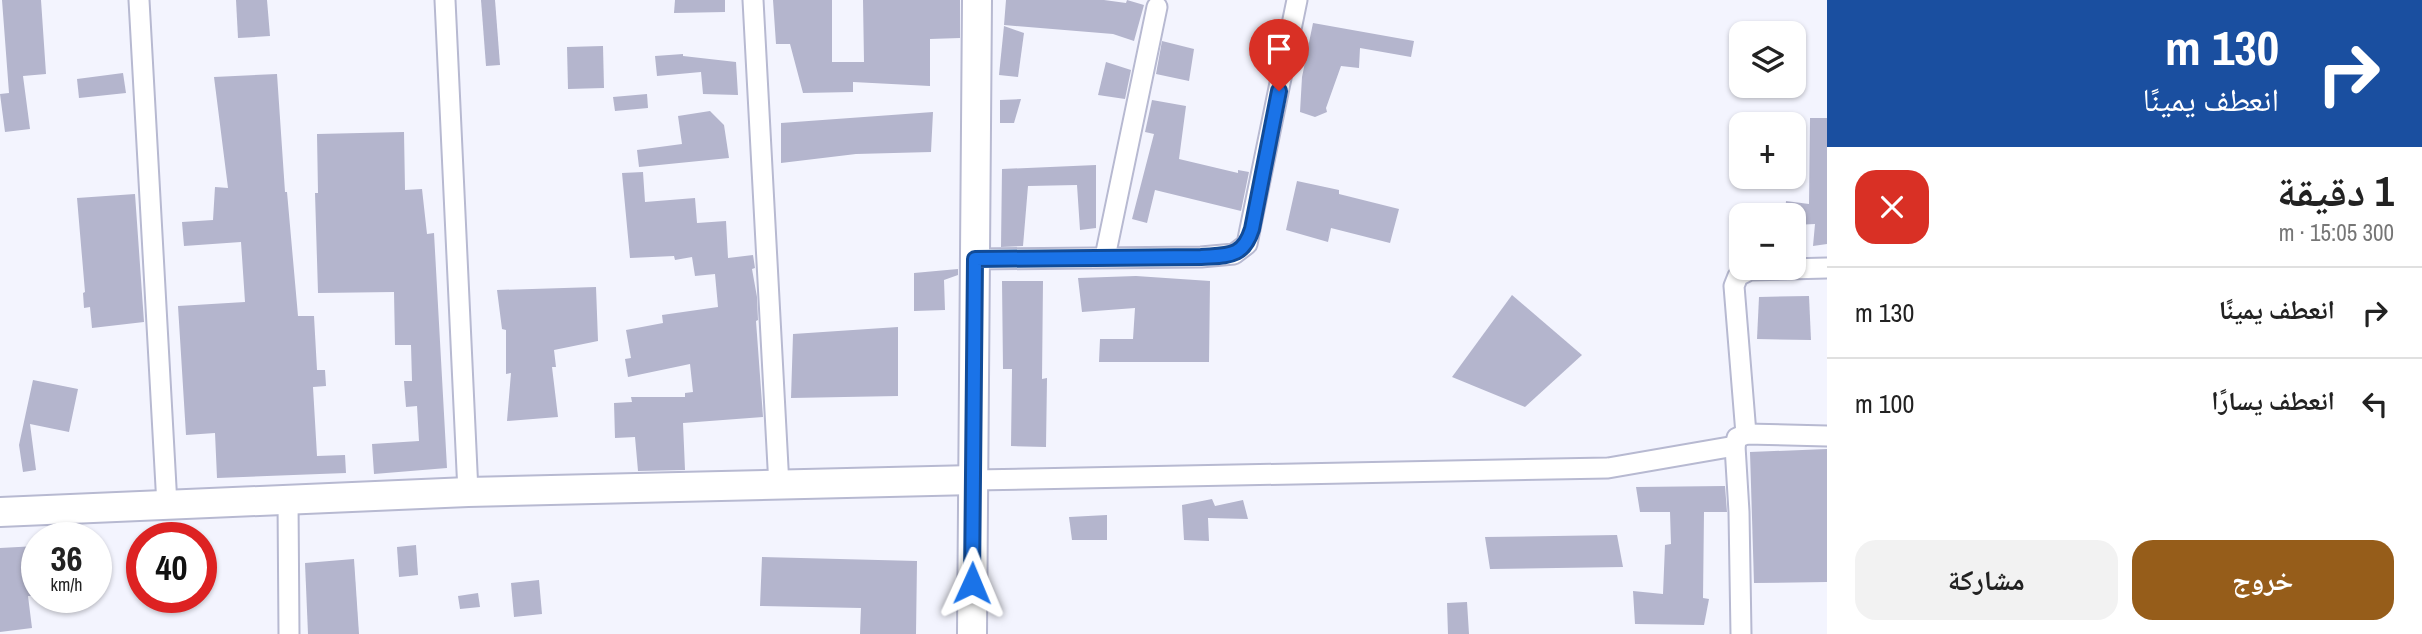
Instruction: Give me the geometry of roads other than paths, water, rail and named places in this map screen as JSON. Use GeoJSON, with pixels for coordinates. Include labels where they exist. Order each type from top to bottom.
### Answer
{"type":"FeatureCollection","features":[{"type":"Feature","properties":{"kind":"street"},"geometry":{"type":"LineString","coordinates":[[139,0],[167,505]]}},
{"type":"Feature","properties":{"kind":"street"},"geometry":{"type":"LineString","coordinates":[[445,0],[468,492]]}},
{"type":"Feature","properties":{"kind":"street"},"geometry":{"type":"LineString","coordinates":[[753,0],[779,486]]}},
{"type":"Feature","properties":{"kind":"street"},"geometry":{"type":"LineString","coordinates":[[972,634],[977,0]]}},
{"type":"Feature","properties":{"kind":"street"},"geometry":{"type":"LineString","coordinates":[[975,259],[1234,254],[1247,244],[1297,0]]}},
{"type":"Feature","properties":{"kind":"street"},"geometry":{"type":"LineString","coordinates":[[1105,257],[1157,7]]}},
{"type":"Feature","properties":{"kind":"street"},"geometry":{"type":"LineString","coordinates":[[1741,634],[1740,440],[1734,286],[1738,276],[1750,270],[1827,268]]}},
{"type":"Feature","properties":{"kind":"street"},"geometry":{"type":"LineString","coordinates":[[0,512],[468,492],[1608,468],[1740,440],[1827,436]]}},
{"type":"Feature","properties":{"kind":"street"},"geometry":{"type":"LineString","coordinates":[[288,500],[289,634]]}}]}
